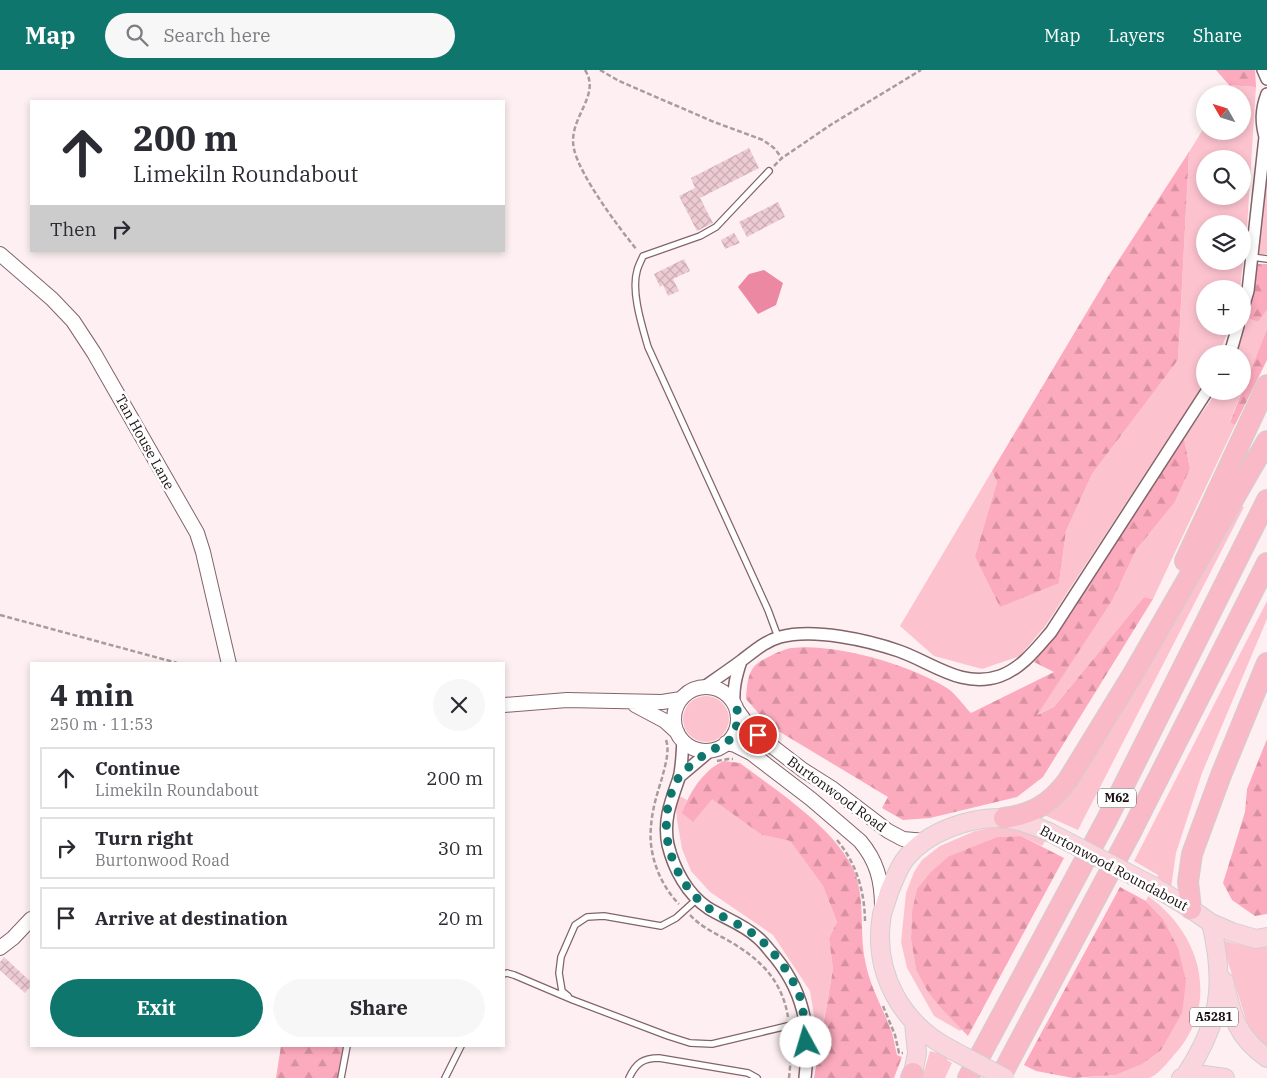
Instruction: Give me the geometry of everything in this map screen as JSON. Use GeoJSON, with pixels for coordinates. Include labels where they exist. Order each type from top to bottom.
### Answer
{"type":"FeatureCollection","features":[{"type":"Feature","properties":{"kind":"highway"},"geometry":{"type":"LineString","coordinates":[[1134,674],[1267,385]]}},
{"type":"Feature","properties":{"kind":"highway"},"geometry":{"type":"LineString","coordinates":[[1004,818],[1022,816],[1033,811],[1052,799],[1060,791],[1134,674],[1267,441]]}},
{"type":"Feature","properties":{"kind":"highway","name":"M62"},"geometry":{"type":"LineString","coordinates":[[968,1078],[1106,821],[1267,500]]}},
{"type":"Feature","properties":{"kind":"highway","name":"M62"},"geometry":{"type":"LineString","coordinates":[[1000,1078],[1132,832],[1267,563]]}},
{"type":"Feature","properties":{"kind":"highway"},"geometry":{"type":"LineString","coordinates":[[1191,909],[1188,882],[1192,854],[1221,775],[1267,663]]}},
{"type":"Feature","properties":{"kind":"main road","name":"Burtonwood Roundabout"},"geometry":{"type":"LineString","coordinates":[[1005,1078],[932,1039],[914,1024],[897,998],[885,972],[880,942],[882,912],[895,878],[905,860],[925,841],[954,827],[970,822],[1004,818],[1027,824],[1049,832],[1153,886],[1211,923],[1256,939],[1267,937]]}},
{"type":"Feature","properties":{"kind":"main road","name":"A5281"},"geometry":{"type":"LineString","coordinates":[[1211,923],[1229,1002],[1241,1033],[1251,1047],[1267,1058]]}},
{"type":"Feature","properties":{"kind":"main road","name":"A5281"},"geometry":{"type":"LineString","coordinates":[[1183,1077],[1204,1044],[1213,1021],[1219,988],[1218,951]]}},
{"type":"Feature","properties":{"kind":"main road"},"geometry":{"type":"LineString","coordinates":[[912,1076],[918,1053],[914,1024]]}},
{"type":"Feature","properties":{"kind":"main road","name":"A5281"},"geometry":{"type":"LineString","coordinates":[[1183,1077],[1204,1075],[1225,1078]]}},
{"type":"Feature","properties":{"kind":"street"},"geometry":{"type":"LineString","coordinates":[[1263,70],[1267,79]]}},
{"type":"Feature","properties":{"kind":"street"},"geometry":{"type":"LineString","coordinates":[[1249,280],[1265,151],[1266,136],[1261,122],[1263,105],[1267,94]]}},
{"type":"Feature","properties":{"kind":"street","name":"Tan House Lane"},"geometry":{"type":"LineString","coordinates":[[0,254],[52,299],[73,321],[94,352],[196,533],[203,552],[229,662]]}},
{"type":"Feature","properties":{"kind":"street"},"geometry":{"type":"LineString","coordinates":[[805,1078],[806,1042],[800,997],[784,966],[757,937],[708,908],[697,899],[686,886],[677,870],[668,842],[666,828],[668,810],[679,777],[680,737],[674,715],[677,706],[688,693],[704,687],[766,643],[778,637],[792,635],[857,640],[898,651],[960,678],[979,679],[1000,676],[1026,661],[1051,632],[1201,400]]}},
{"type":"Feature","properties":{"kind":"street"},"geometry":{"type":"LineString","coordinates":[[679,777],[712,757],[733,736],[737,727],[733,688],[741,661]]}},
{"type":"Feature","properties":{"kind":"street"},"geometry":{"type":"LineString","coordinates":[[704,687],[722,691],[735,707]]}},
{"type":"Feature","properties":{"kind":"street"},"geometry":{"type":"LineString","coordinates":[[505,705],[567,700],[628,703],[662,702],[682,699]]}},
{"type":"Feature","properties":{"kind":"street"},"geometry":{"type":"LineString","coordinates":[[628,703],[649,711],[666,721],[680,737],[696,749],[712,757]]}},
{"type":"Feature","properties":{"kind":"street","name":"Burtonwood Road"},"geometry":{"type":"LineString","coordinates":[[735,707],[747,724],[764,740],[803,770],[833,788],[888,831],[903,839],[925,841]]}},
{"type":"Feature","properties":{"kind":"street","name":"Burtonwood Road"},"geometry":{"type":"LineString","coordinates":[[726,743],[736,745],[751,753],[860,841],[878,868],[882,893],[882,912]]}},
{"type":"Feature","properties":{"kind":"street"},"geometry":{"type":"LineString","coordinates":[[0,948],[30,921]]}},
{"type":"Feature","properties":{"kind":"lane"},"geometry":{"type":"LineString","coordinates":[[769,171],[716,227],[700,236],[643,256],[636,273],[636,288],[638,308],[648,346],[768,610],[778,637]]}},
{"type":"Feature","properties":{"kind":"lane"},"geometry":{"type":"LineString","coordinates":[[1252,257],[1267,259]]}},
{"type":"Feature","properties":{"kind":"lane"},"geometry":{"type":"LineString","coordinates":[[573,1000],[562,991],[559,973],[561,957],[575,924],[587,917],[604,916],[661,926],[676,918],[697,899]]}},
{"type":"Feature","properties":{"kind":"lane"},"geometry":{"type":"LineString","coordinates":[[505,974],[514,975],[573,1000],[690,1043],[712,1044],[804,1022]]}},
{"type":"Feature","properties":{"kind":"lane"},"geometry":{"type":"LineString","coordinates":[[341,1078],[347,1047]]}},
{"type":"Feature","properties":{"kind":"lane"},"geometry":{"type":"LineString","coordinates":[[445,1078],[460,1047]]}},
{"type":"Feature","properties":{"kind":"lane"},"geometry":{"type":"LineString","coordinates":[[629,1078],[638,1063],[648,1058],[659,1058],[748,1073],[757,1078]]}},
{"type":"Feature","properties":{"kind":"path"},"geometry":{"type":"LineString","coordinates":[[585,70],[591,84],[589,94],[574,125],[572,136],[574,149],[582,168],[601,199],[627,237],[643,256]]}},
{"type":"Feature","properties":{"kind":"path"},"geometry":{"type":"LineString","coordinates":[[600,70],[619,81],[714,122],[763,140],[774,148],[782,158]]}},
{"type":"Feature","properties":{"kind":"path"},"geometry":{"type":"LineString","coordinates":[[769,171],[782,158],[832,124],[921,70]]}},
{"type":"Feature","properties":{"kind":"path"},"geometry":{"type":"LineString","coordinates":[[0,615],[174,662]]}},
{"type":"Feature","properties":{"kind":"path"},"geometry":{"type":"LineString","coordinates":[[712,757],[720,760],[738,760]]}},
{"type":"Feature","properties":{"kind":"path"},"geometry":{"type":"LineString","coordinates":[[834,836],[856,869],[863,893],[865,924]]}},
{"type":"Feature","properties":{"kind":"path"},"geometry":{"type":"LineString","coordinates":[[696,921],[748,953],[777,984],[785,1001]]}},
{"type":"Feature","properties":{"kind":"path"},"geometry":{"type":"LineString","coordinates":[[882,1002],[895,1035],[899,1053]]}},
{"type":"Feature","properties":{"kind":"path"},"geometry":{"type":"LineString","coordinates":[[789,1078],[792,1046]]}},
{"type":"Feature","properties":{"kind":"shaded area"},"geometry":{"type":"Polygon","coordinates":[[[1251,87],[1256,87],[1251,165],[1251,150],[1196,150],[1196,205],[1248,205],[1248,215],[1196,215],[1196,270],[1242,270],[1241,280],[1196,280],[1196,335],[1226,335],[1223,345],[1196,345],[1196,396],[1046,625],[1020,656],[982,669],[934,656],[900,626],[992,471],[997,482],[975,556],[1059,583],[1066,531],[1092,474],[1178,360],[1189,152],[1196,140],[1251,140],[1251,87]]]}},
{"type":"Feature","properties":{"kind":"shaded area"},"geometry":{"type":"Polygon","coordinates":[[[1267,163],[1267,254],[1259,254],[1263,168],[1267,163]]]}},
{"type":"Feature","properties":{"kind":"shaded area"},"geometry":{"type":"Polygon","coordinates":[[[764,270],[783,283],[776,305],[758,314],[738,287],[749,274],[764,270]]]}},
{"type":"Feature","properties":{"kind":"shaded area"},"geometry":{"type":"Polygon","coordinates":[[[1267,310],[1267,329],[1251,370],[1251,345],[1236,345],[1240,335],[1251,335],[1251,319],[1258,322],[1267,310]]]}},
{"type":"Feature","properties":{"kind":"shaded area"},"geometry":{"type":"Polygon","coordinates":[[[1211,400],[1238,400],[1230,421],[1235,425],[1153,599],[1144,597],[1054,707],[1036,715],[1112,601],[1136,550],[1175,502],[1190,469],[1184,438],[1211,400]]]}},
{"type":"Feature","properties":{"kind":"shaded area"},"geometry":{"type":"Polygon","coordinates":[[[1238,504],[1244,507],[1078,830],[1044,815],[1238,504]]]}},
{"type":"Feature","properties":{"kind":"shaded area"},"geometry":{"type":"Polygon","coordinates":[[[1267,601],[1267,619],[1202,773],[1176,853],[1171,888],[1157,879],[1158,875],[1134,861],[1267,601]]]}},
{"type":"Feature","properties":{"kind":"shaded area"},"geometry":{"type":"Polygon","coordinates":[[[702,696],[710,696],[719,700],[725,706],[729,719],[725,732],[719,738],[710,742],[702,742],[693,738],[687,732],[683,723],[683,715],[687,706],[693,700],[702,696]]]}},
{"type":"Feature","properties":{"kind":"shaded area"},"geometry":{"type":"Polygon","coordinates":[[[678,795],[687,800],[682,813],[712,798],[762,835],[790,841],[823,886],[837,922],[829,938],[833,969],[819,1047],[810,991],[773,935],[710,892],[691,871],[682,849],[677,820],[678,795]]]}},
{"type":"Feature","properties":{"kind":"shaded area"},"geometry":{"type":"Polygon","coordinates":[[[995,827],[1015,828],[1047,838],[1042,846],[1021,836],[997,837],[949,856],[912,912],[911,939],[916,970],[928,992],[962,1029],[960,1031],[934,1016],[907,968],[901,942],[906,893],[914,872],[922,860],[940,846],[975,831],[995,827]]]}},
{"type":"Feature","properties":{"kind":"shaded area"},"geometry":{"type":"Polygon","coordinates":[[[1148,896],[1166,911],[1181,929],[1192,949],[1198,970],[1200,992],[1197,1014],[1189,1035],[1169,1061],[1152,1077],[1080,1078],[1115,1075],[1163,919],[1146,901],[1148,896]]]}},
{"type":"Feature","properties":{"kind":"shaded area"},"geometry":{"type":"Polygon","coordinates":[[[1221,940],[1254,948],[1267,947],[1267,1047],[1253,1034],[1247,1023],[1221,940]]]}},
{"type":"Feature","properties":{"kind":"shaded area"},"geometry":{"type":"Polygon","coordinates":[[[930,1051],[949,1056],[947,1060],[952,1063],[945,1078],[922,1078],[930,1051]]]}},
{"type":"Feature","properties":{"kind":"green space"},"geometry":{"type":"Polygon","coordinates":[[[1216,70],[1255,70],[1256,87],[1251,87],[1251,85],[1229,85],[1216,70]]]}},
{"type":"Feature","properties":{"kind":"green space"},"geometry":{"type":"Polygon","coordinates":[[[1189,152],[1178,360],[1092,474],[1066,531],[1059,583],[1000,607],[975,556],[997,482],[992,471],[1109,275],[1189,152]]]}},
{"type":"Feature","properties":{"kind":"green space"},"geometry":{"type":"Polygon","coordinates":[[[1258,264],[1267,264],[1267,310],[1258,322],[1251,319],[1251,298],[1258,264]]]}},
{"type":"Feature","properties":{"kind":"green space"},"geometry":{"type":"Polygon","coordinates":[[[1267,329],[1267,360],[1251,392],[1251,369],[1267,329]]]}},
{"type":"Feature","properties":{"kind":"green space"},"geometry":{"type":"Polygon","coordinates":[[[1239,400],[1247,400],[1235,425],[1230,422],[1239,400]]]}},
{"type":"Feature","properties":{"kind":"green space"},"geometry":{"type":"Polygon","coordinates":[[[1184,438],[1190,469],[1175,502],[1136,550],[1112,601],[1037,715],[1054,707],[1144,597],[1153,599],[1043,777],[1017,797],[930,818],[903,820],[882,808],[888,797],[770,726],[746,699],[748,680],[754,666],[769,656],[792,648],[810,647],[851,652],[913,671],[947,688],[971,713],[1054,672],[1034,662],[1184,438]]]}},
{"type":"Feature","properties":{"kind":"green space"},"geometry":{"type":"Polygon","coordinates":[[[1267,739],[1267,914],[1255,916],[1232,900],[1223,883],[1245,812],[1247,789],[1267,739]]]}},
{"type":"Feature","properties":{"kind":"green space"},"geometry":{"type":"Polygon","coordinates":[[[724,761],[740,763],[790,800],[824,830],[850,862],[859,890],[864,954],[868,974],[892,1033],[897,1055],[902,1057],[894,1078],[814,1078],[833,969],[829,938],[837,922],[823,886],[790,841],[762,835],[712,799],[693,822],[682,813],[698,782],[710,770],[724,761]]]}},
{"type":"Feature","properties":{"kind":"green space"},"geometry":{"type":"Polygon","coordinates":[[[1021,836],[1064,858],[968,1036],[938,1005],[928,992],[916,970],[911,939],[912,912],[917,889],[931,872],[949,856],[997,837],[1021,836]]]}},
{"type":"Feature","properties":{"kind":"green space"},"geometry":{"type":"Polygon","coordinates":[[[1120,887],[1146,901],[1163,919],[1178,948],[1186,981],[1182,1013],[1161,1050],[1142,1064],[1115,1075],[1073,1078],[1036,1071],[1024,1065],[1120,887]]]}},
{"type":"Feature","properties":{"kind":"green space"},"geometry":{"type":"Polygon","coordinates":[[[281,1047],[344,1047],[338,1078],[276,1078],[281,1047]]]}},
{"type":"Feature","properties":{"kind":"building"},"geometry":{"type":"Polygon","coordinates":[[[749,148],[759,168],[700,198],[713,223],[697,231],[679,196],[695,188],[691,178],[749,148]]]}},
{"type":"Feature","properties":{"kind":"building"},"geometry":{"type":"Polygon","coordinates":[[[778,202],[785,217],[747,237],[739,222],[778,202]]]}},
{"type":"Feature","properties":{"kind":"building"},"geometry":{"type":"Polygon","coordinates":[[[734,233],[740,243],[725,249],[721,240],[734,233]]]}},
{"type":"Feature","properties":{"kind":"building"},"geometry":{"type":"Polygon","coordinates":[[[684,259],[690,271],[673,279],[679,291],[668,296],[663,285],[660,287],[654,274],[684,259]]]}},
{"type":"Feature","properties":{"kind":"building"},"geometry":{"type":"Polygon","coordinates":[[[4,957],[30,981],[30,987],[25,993],[0,970],[0,962],[4,957]]]}},
{"type":"Feature","properties":{"kind":"route"},"geometry":{"type":"LineString","coordinates":[[758,735],[737,710],[737,727],[733,736],[719,748],[711,750],[679,777],[668,810],[666,828],[668,842],[677,870],[686,886],[697,899],[708,908],[733,921],[757,937],[784,966],[800,997],[806,1042]]}}]}
